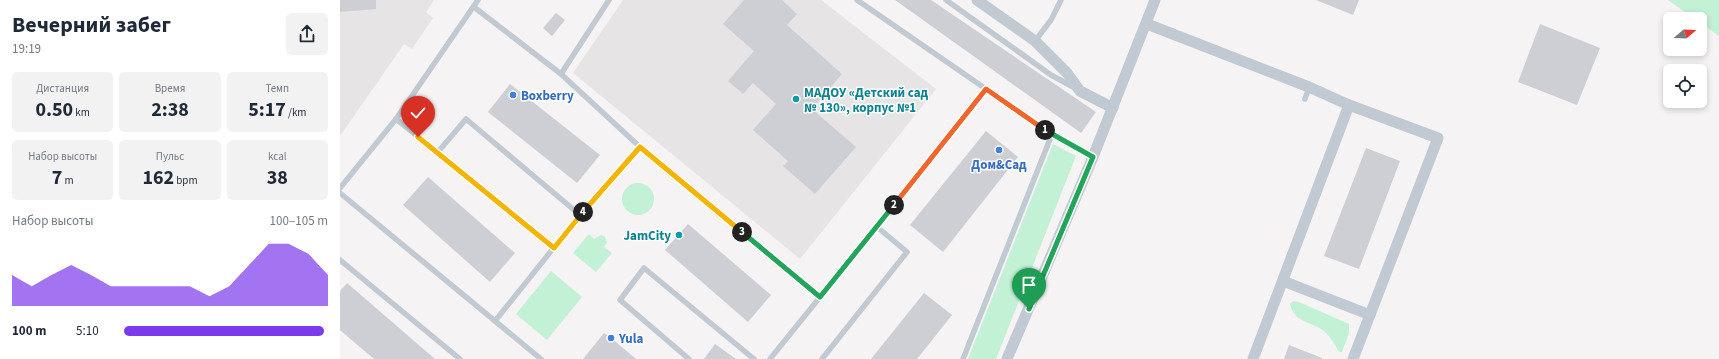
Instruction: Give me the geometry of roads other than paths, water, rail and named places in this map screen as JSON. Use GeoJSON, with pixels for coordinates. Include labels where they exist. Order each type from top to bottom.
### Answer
{"type":"FeatureCollection","features":[{"type":"Feature","properties":{"kind":"street"},"geometry":{"type":"LineString","coordinates":[[977,0],[1035,41],[1067,73],[1080,91],[1113,108]]}},
{"type":"Feature","properties":{"kind":"street"},"geometry":{"type":"LineString","coordinates":[[1007,359],[1093,157],[1147,24],[1155,0]]}},
{"type":"Feature","properties":{"kind":"street"},"geometry":{"type":"LineString","coordinates":[[1147,24],[1309,87],[1349,105],[1438,138],[1353,359]]}},
{"type":"Feature","properties":{"kind":"street"},"geometry":{"type":"LineString","coordinates":[[1253,359],[1349,105]]}},
{"type":"Feature","properties":{"kind":"street"},"geometry":{"type":"LineString","coordinates":[[1283,281],[1370,315]]}},
{"type":"Feature","properties":{"kind":"lane"},"geometry":{"type":"LineString","coordinates":[[340,188],[396,119],[478,0]]}},
{"type":"Feature","properties":{"kind":"lane"},"geometry":{"type":"LineString","coordinates":[[561,74],[609,0]]}},
{"type":"Feature","properties":{"kind":"lane"},"geometry":{"type":"LineString","coordinates":[[857,0],[1052,134],[1093,157]]}},
{"type":"Feature","properties":{"kind":"lane"},"geometry":{"type":"LineString","coordinates":[[946,0],[1051,74],[1080,91]]}},
{"type":"Feature","properties":{"kind":"lane"},"geometry":{"type":"LineString","coordinates":[[1035,41],[1052,20],[1061,0]]}},
{"type":"Feature","properties":{"kind":"lane"},"geometry":{"type":"LineString","coordinates":[[474,7],[561,74],[640,147],[820,297]]}},
{"type":"Feature","properties":{"kind":"lane"},"geometry":{"type":"LineString","coordinates":[[1305,99],[1309,87]]}},
{"type":"Feature","properties":{"kind":"lane"},"geometry":{"type":"LineString","coordinates":[[770,359],[986,89]]}},
{"type":"Feature","properties":{"kind":"lane"},"geometry":{"type":"LineString","coordinates":[[396,119],[554,248]]}},
{"type":"Feature","properties":{"kind":"lane"},"geometry":{"type":"LineString","coordinates":[[438,152],[466,119],[580,215]]}},
{"type":"Feature","properties":{"kind":"lane"},"geometry":{"type":"LineString","coordinates":[[963,359],[1052,134]]}},
{"type":"Feature","properties":{"kind":"lane"},"geometry":{"type":"LineString","coordinates":[[495,321],[580,215],[640,147]]}},
{"type":"Feature","properties":{"kind":"lane"},"geometry":{"type":"LineString","coordinates":[[340,193],[541,359]]}},
{"type":"Feature","properties":{"kind":"lane"},"geometry":{"type":"LineString","coordinates":[[822,359],[907,252],[876,226]]}},
{"type":"Feature","properties":{"kind":"lane"},"geometry":{"type":"LineString","coordinates":[[340,260],[460,359]]}},
{"type":"Feature","properties":{"kind":"lane"},"geometry":{"type":"LineString","coordinates":[[689,359],[620,300],[644,268],[754,359]]}},
{"type":"Feature","properties":{"kind":"place","name":"Boxberry"},"geometry":{"type":"Point","coordinates":[513,95]}},
{"type":"Feature","properties":{"kind":"place","name":"МАДОУ «Детский сад № 130», корпус №1"},"geometry":{"type":"Point","coordinates":[796,99]}},
{"type":"Feature","properties":{"kind":"place","name":"Дом&Сад"},"geometry":{"type":"Point","coordinates":[999,150]}},
{"type":"Feature","properties":{"kind":"place","name":"JamCity"},"geometry":{"type":"Point","coordinates":[679,235]}},
{"type":"Feature","properties":{"kind":"place","name":"Yula"},"geometry":{"type":"Point","coordinates":[611,338]}}]}
